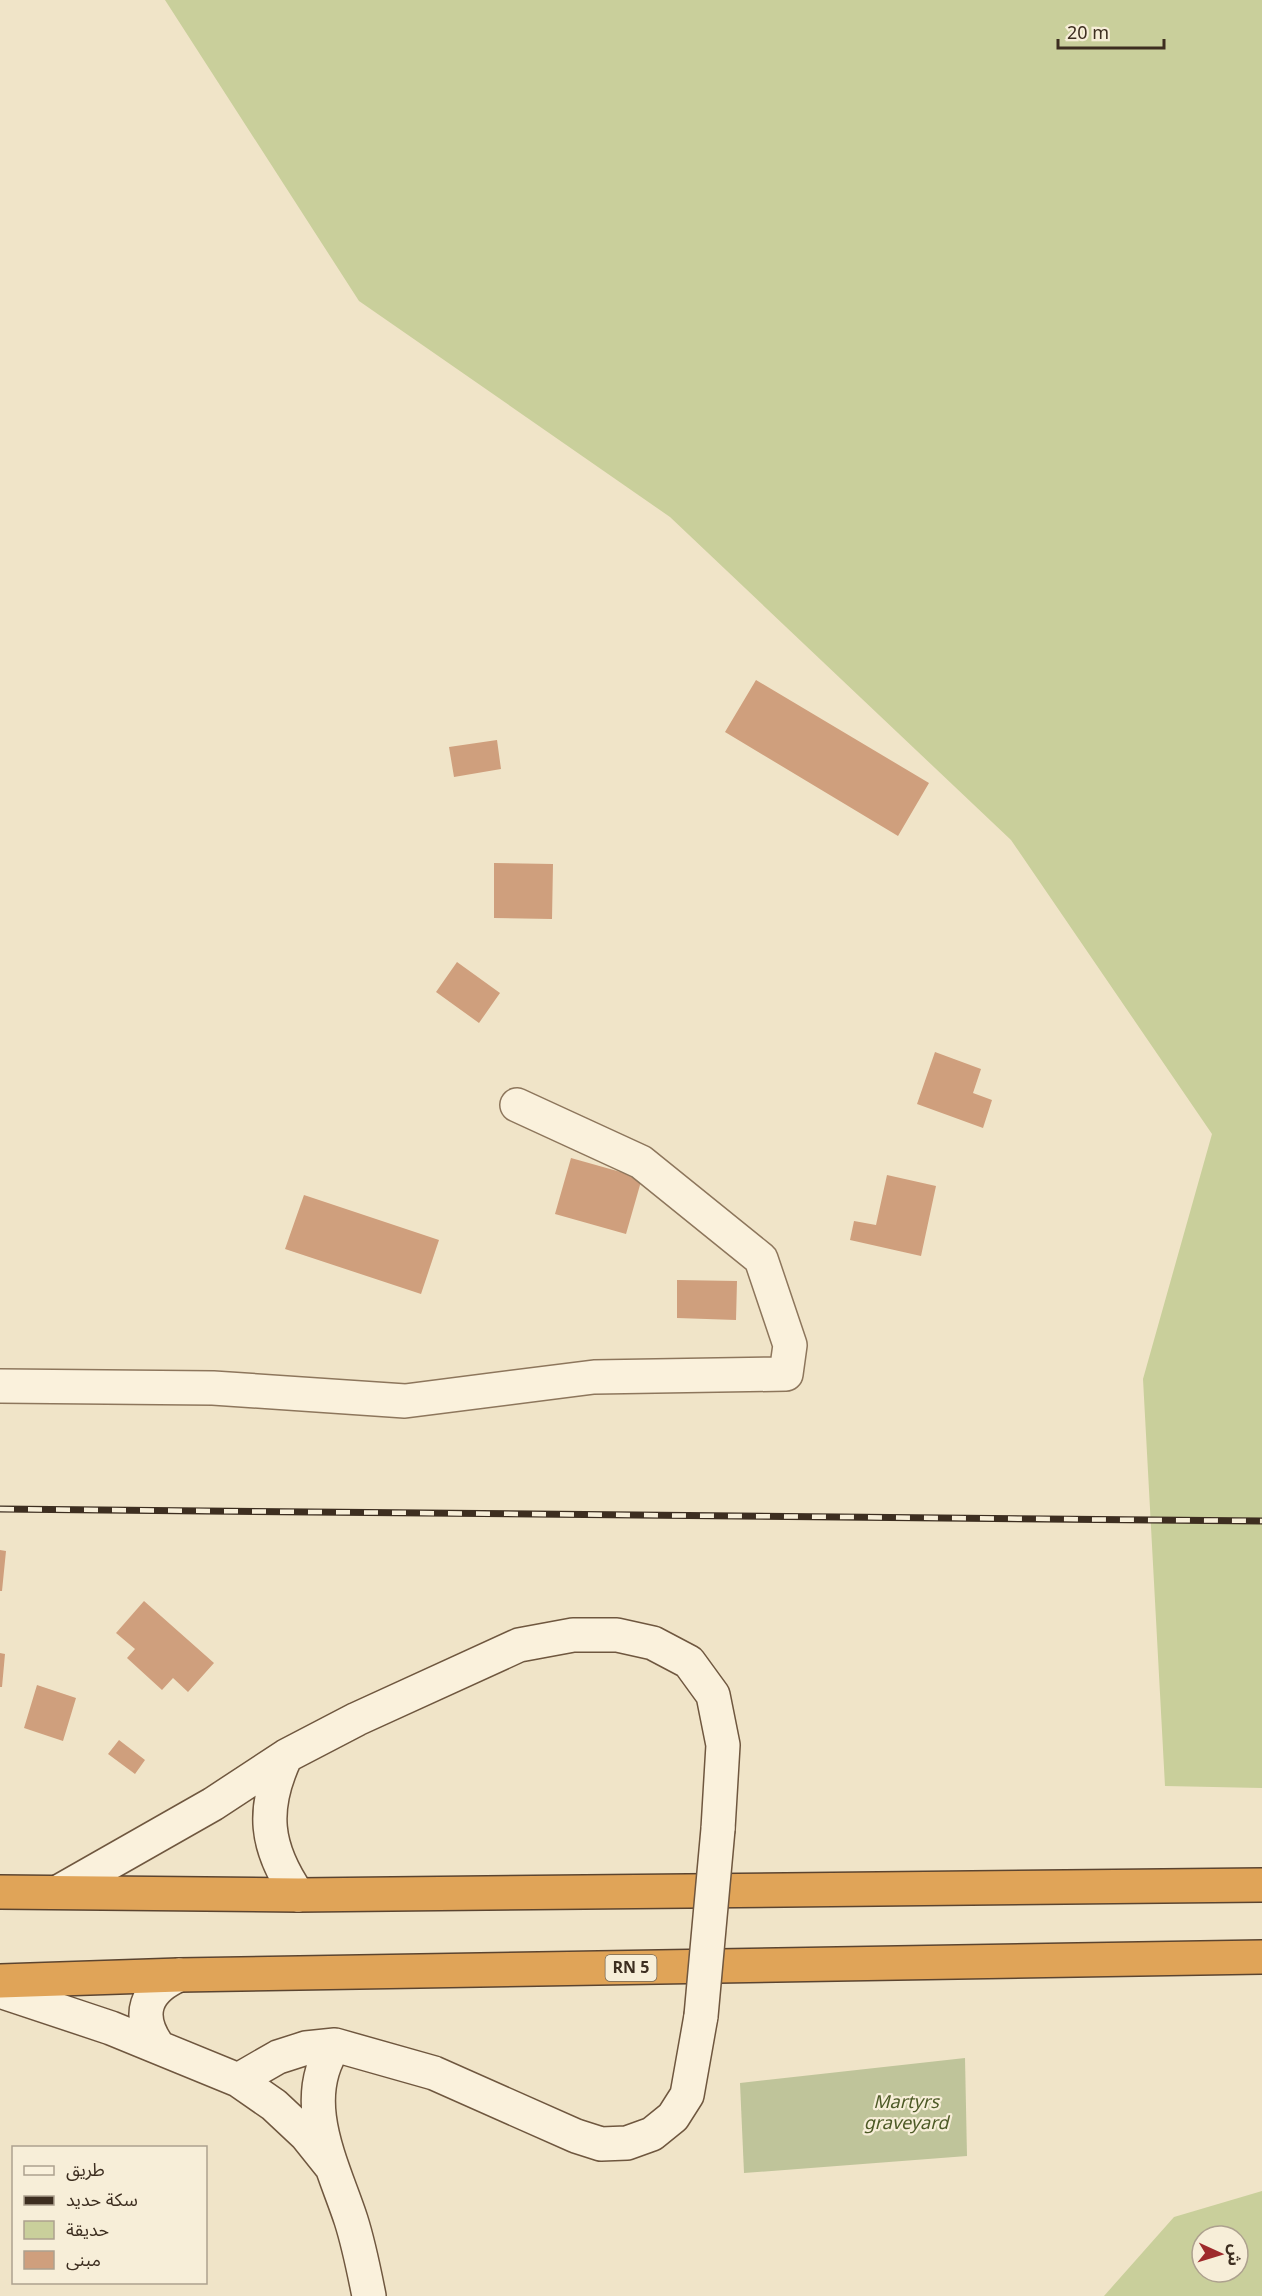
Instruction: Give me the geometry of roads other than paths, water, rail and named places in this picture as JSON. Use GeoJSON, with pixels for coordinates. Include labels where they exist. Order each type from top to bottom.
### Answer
{"type":"FeatureCollection","features":[{"type":"Feature","properties":{"kind":"highway"},"geometry":{"type":"LineString","coordinates":[[0,1892],[298,1895],[1262,1885]]}},
{"type":"Feature","properties":{"kind":"highway","name":"RN 5"},"geometry":{"type":"LineString","coordinates":[[0,1981],[179,1975],[1262,1957]]}},
{"type":"Feature","properties":{"kind":"main road"},"geometry":{"type":"LineString","coordinates":[[0,1386],[213,1388],[405,1401],[594,1377],[786,1374],[790,1345],[761,1259],[641,1162],[517,1105]]}},
{"type":"Feature","properties":{"kind":"main road"},"geometry":{"type":"LineString","coordinates":[[60,1891],[213,1804],[286,1756],[429,1685],[519,1645],[573,1635],[616,1635],[653,1643],[689,1662],[713,1695],[723,1745],[718,1829],[701,2016],[687,2095],[673,2117],[652,2134],[627,2143],[601,2144],[576,2136],[434,2073],[335,2045],[306,2048],[278,2056],[238,2080]]}},
{"type":"Feature","properties":{"kind":"main road"},"geometry":{"type":"LineString","coordinates":[[286,1756],[276,1778],[270,1802],[269,1827],[274,1852],[284,1874],[298,1895]]}},
{"type":"Feature","properties":{"kind":"main road"},"geometry":{"type":"LineString","coordinates":[[158,2046],[147,2031],[145,2013],[151,1996],[163,1982],[179,1975]]}},
{"type":"Feature","properties":{"kind":"main road"},"geometry":{"type":"LineString","coordinates":[[0,1991],[65,2010],[238,2080],[274,2105],[306,2135],[330,2165]]}},
{"type":"Feature","properties":{"kind":"main road"},"geometry":{"type":"LineString","coordinates":[[335,2045],[323,2068],[319,2087],[320,2116],[330,2165],[351,2220],[369,2296]]}},
{"type":"Feature","properties":{"kind":"railway"},"geometry":{"type":"LineString","coordinates":[[0,1509],[1262,1521]]}},
{"type":"Feature","properties":{"kind":"park label","name":"Martyrs graveyard"},"geometry":{"type":"Point","coordinates":[906,2112]}}]}
